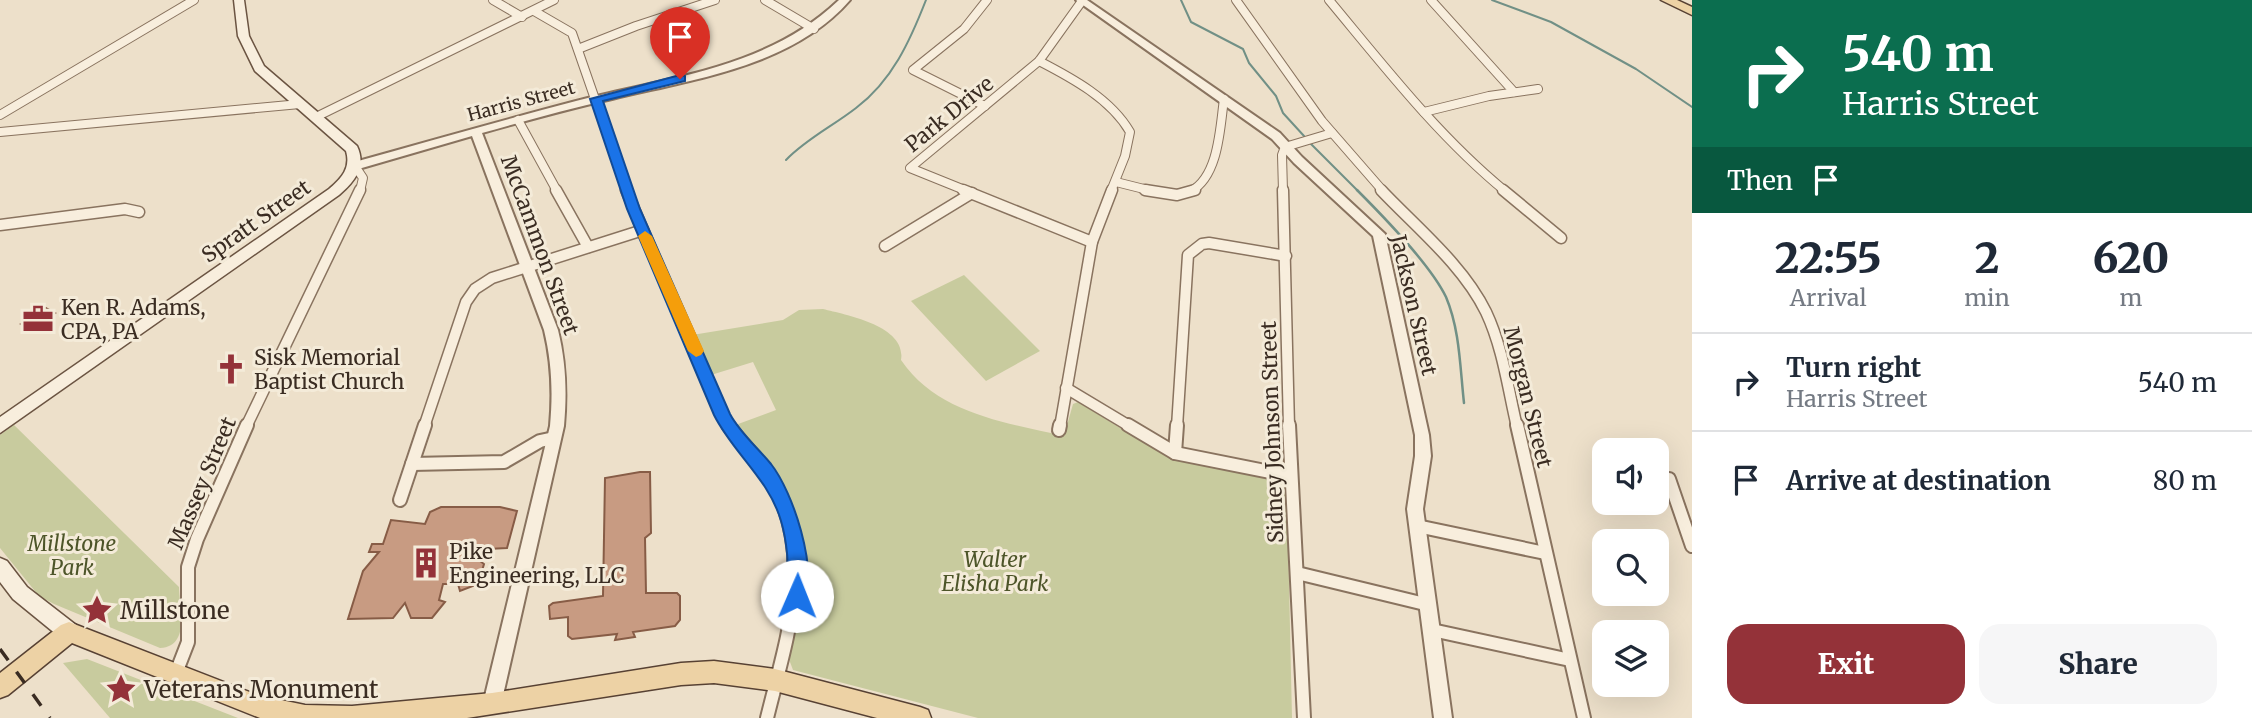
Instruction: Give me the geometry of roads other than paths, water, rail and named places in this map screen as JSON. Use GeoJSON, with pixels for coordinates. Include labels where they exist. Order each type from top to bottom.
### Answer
{"type":"FeatureCollection","features":[{"type":"Feature","properties":{"kind":"main road"},"geometry":{"type":"LineString","coordinates":[[239,0],[243,38],[259,68],[352,149],[355,166]]}},
{"type":"Feature","properties":{"kind":"main road"},"geometry":{"type":"LineString","coordinates":[[1667,0],[1692,11]]}},
{"type":"Feature","properties":{"kind":"main road","name":"Spratt Street"},"geometry":{"type":"LineString","coordinates":[[0,426],[334,192],[345,182],[355,166]]}},
{"type":"Feature","properties":{"kind":"main road"},"geometry":{"type":"LineString","coordinates":[[0,567],[20,593],[69,632],[257,706],[305,716],[352,718],[492,711],[681,674],[714,672],[775,680],[920,718]]}},
{"type":"Feature","properties":{"kind":"main road"},"geometry":{"type":"LineString","coordinates":[[0,687],[69,632]]}},
{"type":"Feature","properties":{"kind":"street"},"geometry":{"type":"LineString","coordinates":[[0,115],[194,0]]}},
{"type":"Feature","properties":{"kind":"street"},"geometry":{"type":"LineString","coordinates":[[493,0],[522,17]]}},
{"type":"Feature","properties":{"kind":"street"},"geometry":{"type":"LineString","coordinates":[[316,117],[554,0]]}},
{"type":"Feature","properties":{"kind":"street"},"geometry":{"type":"LineString","coordinates":[[578,48],[715,0]]}},
{"type":"Feature","properties":{"kind":"street"},"geometry":{"type":"LineString","coordinates":[[765,0],[814,29]]}},
{"type":"Feature","properties":{"kind":"street","name":"Harris Street"},"geometry":{"type":"LineString","coordinates":[[355,166],[596,99],[727,67],[763,54],[814,29],[845,0]]}},
{"type":"Feature","properties":{"kind":"street"},"geometry":{"type":"LineString","coordinates":[[985,106],[913,70],[964,29],[987,0]]}},
{"type":"Feature","properties":{"kind":"street","name":"Morgan Street"},"geometry":{"type":"LineString","coordinates":[[1236,0],[1332,133],[1468,282],[1486,313],[1499,348],[1584,718]]}},
{"type":"Feature","properties":{"kind":"street"},"geometry":{"type":"LineString","coordinates":[[1329,0],[1424,113],[1478,169],[1561,238]]}},
{"type":"Feature","properties":{"kind":"street"},"geometry":{"type":"LineString","coordinates":[[1431,0],[1514,92]]}},
{"type":"Feature","properties":{"kind":"street","name":"Park Drive"},"geometry":{"type":"LineString","coordinates":[[1082,1],[1039,61],[910,168],[1092,242]]}},
{"type":"Feature","properties":{"kind":"street","name":"Jackson Street"},"geometry":{"type":"LineString","coordinates":[[1082,1],[1276,136],[1379,234],[1422,435],[1423,456],[1416,489],[1416,526],[1443,718]]}},
{"type":"Feature","properties":{"kind":"street"},"geometry":{"type":"LineString","coordinates":[[534,10],[572,33],[643,230],[726,422],[766,472],[789,519],[797,554],[797,596],[767,718]]}},
{"type":"Feature","properties":{"kind":"street"},"geometry":{"type":"LineString","coordinates":[[1039,61],[1058,71],[1121,117],[1127,124],[1129,142],[1092,242],[1059,430]]}},
{"type":"Feature","properties":{"kind":"street"},"geometry":{"type":"LineString","coordinates":[[1424,113],[1538,89]]}},
{"type":"Feature","properties":{"kind":"street"},"geometry":{"type":"LineString","coordinates":[[1116,182],[1184,195],[1197,190],[1207,177],[1224,99]]}},
{"type":"Feature","properties":{"kind":"street"},"geometry":{"type":"LineString","coordinates":[[0,131],[300,104]]}},
{"type":"Feature","properties":{"kind":"street"},"geometry":{"type":"LineString","coordinates":[[518,120],[589,247]]}},
{"type":"Feature","properties":{"kind":"street","name":"McCammon Street"},"geometry":{"type":"LineString","coordinates":[[476,131],[551,330],[557,356],[560,391],[554,438],[492,711]]}},
{"type":"Feature","properties":{"kind":"street"},"geometry":{"type":"LineString","coordinates":[[1286,147],[1332,133]]}},
{"type":"Feature","properties":{"kind":"street","name":"Sidney Johnson Street"},"geometry":{"type":"LineString","coordinates":[[1286,147],[1282,155],[1290,476],[1304,718]]}},
{"type":"Feature","properties":{"kind":"street","name":"Massey Street"},"geometry":{"type":"LineString","coordinates":[[176,673],[188,642],[188,567],[197,539],[234,452],[363,184],[363,178],[355,166]]}},
{"type":"Feature","properties":{"kind":"street"},"geometry":{"type":"LineString","coordinates":[[885,246],[972,193]]}},
{"type":"Feature","properties":{"kind":"street"},"geometry":{"type":"LineString","coordinates":[[0,225],[125,209],[139,212]]}},
{"type":"Feature","properties":{"kind":"street"},"geometry":{"type":"LineString","coordinates":[[400,500],[466,302],[475,289],[492,278],[527,265],[643,230]]}},
{"type":"Feature","properties":{"kind":"street"},"geometry":{"type":"LineString","coordinates":[[1175,453],[1188,255],[1202,244],[1209,243],[1286,256]]}},
{"type":"Feature","properties":{"kind":"street"},"geometry":{"type":"LineString","coordinates":[[1066,388],[1175,453],[1290,476]]}},
{"type":"Feature","properties":{"kind":"street"},"geometry":{"type":"LineString","coordinates":[[412,464],[504,461],[540,441],[554,438]]}},
{"type":"Feature","properties":{"kind":"street"},"geometry":{"type":"LineString","coordinates":[[1670,479],[1692,546]]}},
{"type":"Feature","properties":{"kind":"street"},"geometry":{"type":"LineString","coordinates":[[1416,526],[1545,552]]}},
{"type":"Feature","properties":{"kind":"street"},"geometry":{"type":"LineString","coordinates":[[1297,573],[1429,606]]}},
{"type":"Feature","properties":{"kind":"street"},"geometry":{"type":"LineString","coordinates":[[1432,630],[1570,660]]}},
{"type":"Feature","properties":{"kind":"waterway"},"geometry":{"type":"LineString","coordinates":[[786,160],[856,108],[880,86],[906,45],[926,0]]}},
{"type":"Feature","properties":{"kind":"waterway"},"geometry":{"type":"LineString","coordinates":[[1181,0],[1191,22],[1243,49],[1249,63],[1276,96],[1283,113],[1304,136]]}},
{"type":"Feature","properties":{"kind":"waterway"},"geometry":{"type":"LineString","coordinates":[[1492,0],[1551,22],[1636,69],[1692,107]]}},
{"type":"Feature","properties":{"kind":"waterway"},"geometry":{"type":"LineString","coordinates":[[1311,144],[1357,190]]}},
{"type":"Feature","properties":{"kind":"waterway"},"geometry":{"type":"LineString","coordinates":[[1357,190],[1418,256],[1446,297],[1457,336],[1464,403]]}},
{"type":"Feature","properties":{"kind":"railway"},"geometry":{"type":"LineString","coordinates":[[0,649],[50,718]]}},
{"type":"Feature","properties":{"kind":"place","name":"Ken R. Adams, CPA, PA"},"geometry":{"type":"Point","coordinates":[38,319]}},
{"type":"Feature","properties":{"kind":"place","name":"Sisk Memorial Baptist Church"},"geometry":{"type":"Point","coordinates":[231,369]}},
{"type":"Feature","properties":{"kind":"place","name":"Pike Engineering, LLC"},"geometry":{"type":"Point","coordinates":[426,563]}},
{"type":"Feature","properties":{"kind":"place","name":"Millstone"},"geometry":{"type":"Point","coordinates":[97,610]}},
{"type":"Feature","properties":{"kind":"place","name":"Veterans Monument"},"geometry":{"type":"Point","coordinates":[121,689]}},
{"type":"Feature","properties":{"kind":"park label","name":"Millstone Park"},"geometry":{"type":"Point","coordinates":[72,555]}},
{"type":"Feature","properties":{"kind":"park label","name":"Walter Elisha Park"},"geometry":{"type":"Point","coordinates":[995,571]}}]}
